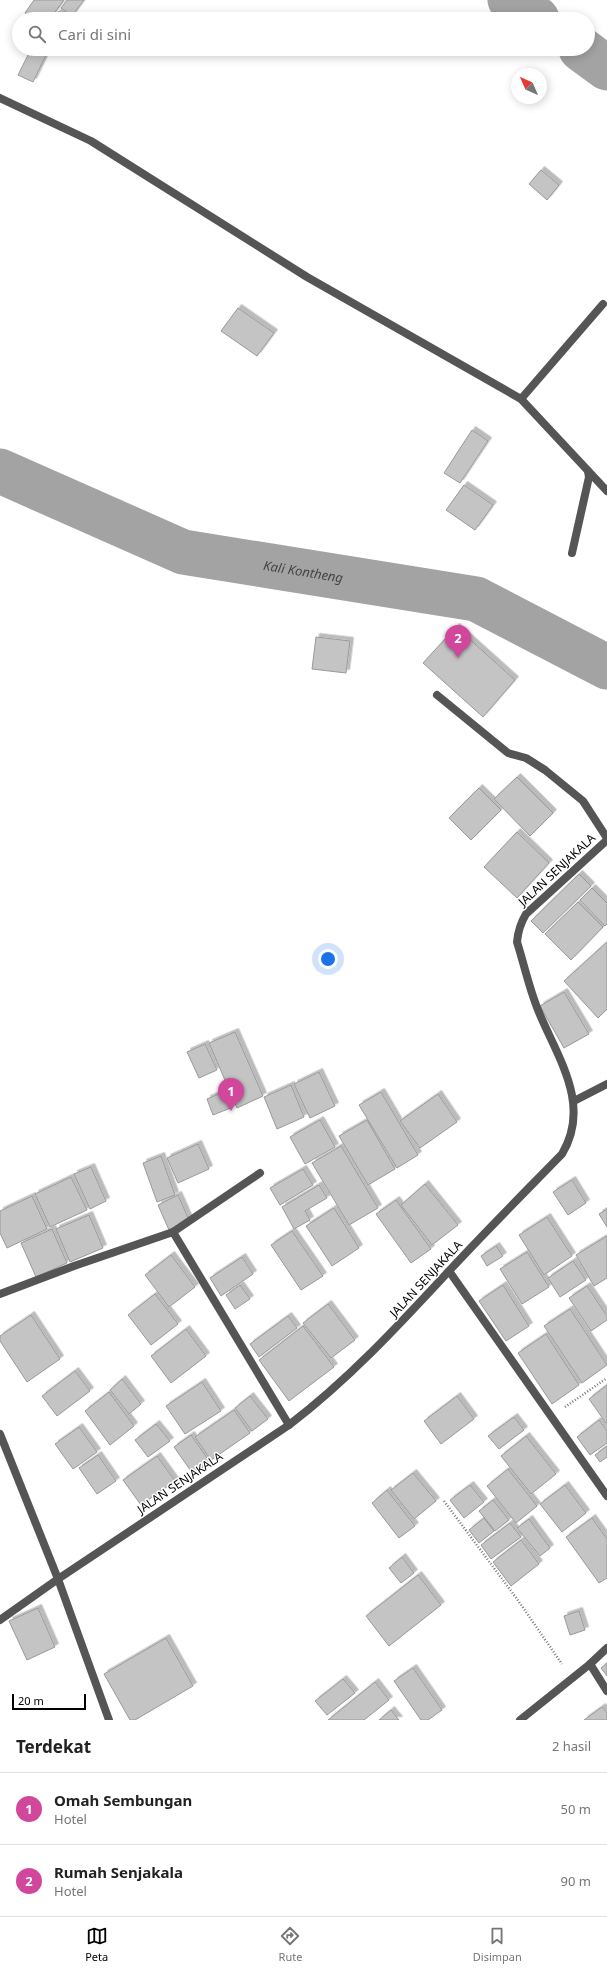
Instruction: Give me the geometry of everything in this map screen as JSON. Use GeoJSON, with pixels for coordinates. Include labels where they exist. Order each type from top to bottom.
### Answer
{"type":"FeatureCollection","features":[{"type":"Feature","properties":{"kind":"street"},"geometry":{"type":"LineString","coordinates":[[0,98],[91,141],[307,277],[520,400],[607,491]]}},
{"type":"Feature","properties":{"kind":"street"},"geometry":{"type":"LineString","coordinates":[[520,400],[603,304]]}},
{"type":"Feature","properties":{"kind":"street"},"geometry":{"type":"LineString","coordinates":[[572,553],[589,478],[588,471]]}},
{"type":"Feature","properties":{"kind":"street"},"geometry":{"type":"LineString","coordinates":[[437,695],[508,753],[526,758],[545,770],[583,801],[607,839]]}},
{"type":"Feature","properties":{"kind":"street","name":"JALAN SENJAKALA"},"geometry":{"type":"LineString","coordinates":[[0,1620],[58,1579],[289,1425],[321,1400],[388,1337],[449,1271],[562,1154],[569,1142],[573,1126],[574,1101],[569,1080],[537,1008],[517,942],[518,932],[520,923],[526,914],[607,839]]}},
{"type":"Feature","properties":{"kind":"street"},"geometry":{"type":"LineString","coordinates":[[574,1101],[607,1084]]}},
{"type":"Feature","properties":{"kind":"street"},"geometry":{"type":"LineString","coordinates":[[0,1294],[74,1266],[174,1232],[260,1173]]}},
{"type":"Feature","properties":{"kind":"street"},"geometry":{"type":"LineString","coordinates":[[174,1232],[289,1425]]}},
{"type":"Feature","properties":{"kind":"street"},"geometry":{"type":"LineString","coordinates":[[449,1271],[607,1496]]}},
{"type":"Feature","properties":{"kind":"street"},"geometry":{"type":"LineString","coordinates":[[0,1434],[58,1579],[109,1720]]}},
{"type":"Feature","properties":{"kind":"street"},"geometry":{"type":"LineString","coordinates":[[520,1720],[590,1664],[607,1648]]}},
{"type":"Feature","properties":{"kind":"street"},"geometry":{"type":"LineString","coordinates":[[590,1664],[607,1691]]}},
{"type":"Feature","properties":{"kind":"path"},"geometry":{"type":"LineString","coordinates":[[551,1417],[607,1378]]}},
{"type":"Feature","properties":{"kind":"path"},"geometry":{"type":"LineString","coordinates":[[444,1501],[517,1599],[572,1678]]}},
{"type":"Feature","properties":{"kind":"building"},"geometry":{"type":"Polygon","coordinates":[[[34,0],[64,0],[55,12],[26,12],[34,0]]]}},
{"type":"Feature","properties":{"kind":"building"},"geometry":{"type":"Polygon","coordinates":[[[67,0],[84,0],[75,12],[66,12],[61,8],[67,0]]]}},
{"type":"Feature","properties":{"kind":"building"},"geometry":{"type":"Polygon","coordinates":[[[28,56],[46,56],[33,82],[18,75],[28,56]]]}},
{"type":"Feature","properties":{"kind":"building"},"geometry":{"type":"Polygon","coordinates":[[[541,170],[559,185],[547,200],[529,184],[541,170]]]}},
{"type":"Feature","properties":{"kind":"building"},"geometry":{"type":"Polygon","coordinates":[[[238,308],[274,333],[257,356],[221,331],[238,308]]]}},
{"type":"Feature","properties":{"kind":"building"},"geometry":{"type":"Polygon","coordinates":[[[472,430],[488,441],[460,483],[444,473],[472,430]]]}},
{"type":"Feature","properties":{"kind":"building"},"geometry":{"type":"Polygon","coordinates":[[[464,485],[493,505],[475,530],[446,510],[464,485]]]}},
{"type":"Feature","properties":{"kind":"building"},"geometry":{"type":"Polygon","coordinates":[[[456,627],[515,680],[483,717],[423,663],[456,627]]]}},
{"type":"Feature","properties":{"kind":"building"},"geometry":{"type":"Polygon","coordinates":[[[316,637],[350,641],[346,673],[312,669],[316,637]]]}},
{"type":"Feature","properties":{"kind":"building"},"geometry":{"type":"Polygon","coordinates":[[[517,777],[553,813],[530,836],[494,799],[517,777]]]}},
{"type":"Feature","properties":{"kind":"building"},"geometry":{"type":"Polygon","coordinates":[[[479,788],[501,810],[471,840],[449,818],[479,788]]]}},
{"type":"Feature","properties":{"kind":"building"},"geometry":{"type":"Polygon","coordinates":[[[517,832],[549,863],[517,898],[484,867],[517,832]]]}},
{"type":"Feature","properties":{"kind":"building"},"geometry":{"type":"Polygon","coordinates":[[[579,874],[591,886],[543,933],[531,921],[579,874]]]}},
{"type":"Feature","properties":{"kind":"building"},"geometry":{"type":"Polygon","coordinates":[[[592,888],[607,903],[607,924],[605,926],[580,900],[592,888]]]}},
{"type":"Feature","properties":{"kind":"building"},"geometry":{"type":"Polygon","coordinates":[[[578,902],[603,927],[571,960],[545,934],[578,902]]]}},
{"type":"Feature","properties":{"kind":"building"},"geometry":{"type":"Polygon","coordinates":[[[607,942],[607,1009],[598,1018],[564,981],[607,942]]]}},
{"type":"Feature","properties":{"kind":"building"},"geometry":{"type":"Polygon","coordinates":[[[564,992],[589,1034],[564,1048],[540,1006],[564,992]]]}},
{"type":"Feature","properties":{"kind":"building"},"geometry":{"type":"Polygon","coordinates":[[[235,1032],[263,1096],[237,1108],[209,1043],[235,1032]]]}},
{"type":"Feature","properties":{"kind":"building"},"geometry":{"type":"Polygon","coordinates":[[[205,1044],[217,1070],[199,1078],[187,1052],[205,1044]]]}},
{"type":"Feature","properties":{"kind":"building"},"geometry":{"type":"Polygon","coordinates":[[[319,1072],[335,1106],[310,1118],[294,1084],[319,1072]]]}},
{"type":"Feature","properties":{"kind":"building"},"geometry":{"type":"Polygon","coordinates":[[[291,1085],[304,1117],[277,1129],[264,1097],[291,1085]]]}},
{"type":"Feature","properties":{"kind":"building"},"geometry":{"type":"Polygon","coordinates":[[[226,1091],[233,1107],[213,1115],[207,1099],[226,1091]]]}},
{"type":"Feature","properties":{"kind":"building"},"geometry":{"type":"Polygon","coordinates":[[[381,1092],[418,1155],[397,1168],[359,1105],[381,1092]]]}},
{"type":"Feature","properties":{"kind":"building"},"geometry":{"type":"Polygon","coordinates":[[[438,1094],[457,1122],[420,1148],[400,1121],[438,1094]]]}},
{"type":"Feature","properties":{"kind":"building"},"geometry":{"type":"Polygon","coordinates":[[[320,1120],[335,1147],[305,1164],[290,1137],[320,1120]]]}},
{"type":"Feature","properties":{"kind":"building"},"geometry":{"type":"Polygon","coordinates":[[[367,1120],[395,1169],[368,1185],[339,1136],[367,1120]]]}},
{"type":"Feature","properties":{"kind":"building"},"geometry":{"type":"Polygon","coordinates":[[[198,1144],[209,1169],[178,1183],[167,1158],[198,1144]]]}},
{"type":"Feature","properties":{"kind":"building"},"geometry":{"type":"Polygon","coordinates":[[[341,1146],[378,1208],[349,1225],[312,1163],[341,1146]]]}},
{"type":"Feature","properties":{"kind":"building"},"geometry":{"type":"Polygon","coordinates":[[[161,1156],[175,1195],[157,1202],[143,1163],[161,1156]]]}},
{"type":"Feature","properties":{"kind":"building"},"geometry":{"type":"Polygon","coordinates":[[[91,1167],[106,1201],[90,1209],[74,1174],[91,1167]]]}},
{"type":"Feature","properties":{"kind":"building"},"geometry":{"type":"Polygon","coordinates":[[[303,1169],[313,1185],[280,1205],[270,1188],[303,1169]]]}},
{"type":"Feature","properties":{"kind":"building"},"geometry":{"type":"Polygon","coordinates":[[[71,1177],[87,1210],[50,1227],[35,1194],[71,1177]]]}},
{"type":"Feature","properties":{"kind":"building"},"geometry":{"type":"Polygon","coordinates":[[[572,1180],[586,1203],[568,1215],[553,1192],[572,1180]]]}},
{"type":"Feature","properties":{"kind":"building"},"geometry":{"type":"Polygon","coordinates":[[[425,1184],[458,1225],[432,1245],[401,1205],[425,1184]]]}},
{"type":"Feature","properties":{"kind":"building"},"geometry":{"type":"Polygon","coordinates":[[[319,1185],[327,1198],[305,1211],[310,1220],[294,1229],[282,1207],[319,1185]]]}},
{"type":"Feature","properties":{"kind":"building"},"geometry":{"type":"Polygon","coordinates":[[[178,1195],[189,1220],[169,1230],[158,1205],[178,1195]]]}},
{"type":"Feature","properties":{"kind":"building"},"geometry":{"type":"Polygon","coordinates":[[[32,1196],[47,1229],[7,1248],[0,1233],[0,1211],[32,1196]]]}},
{"type":"Feature","properties":{"kind":"building"},"geometry":{"type":"Polygon","coordinates":[[[396,1200],[431,1249],[411,1263],[376,1214],[396,1200]]]}},
{"type":"Feature","properties":{"kind":"building"},"geometry":{"type":"Polygon","coordinates":[[[334,1208],[359,1248],[332,1266],[306,1226],[334,1208]]]}},
{"type":"Feature","properties":{"kind":"building"},"geometry":{"type":"Polygon","coordinates":[[[607,1209],[607,1227],[599,1214],[607,1209]]]}},
{"type":"Feature","properties":{"kind":"building"},"geometry":{"type":"Polygon","coordinates":[[[89,1215],[103,1248],[70,1262],[56,1229],[89,1215]]]}},
{"type":"Feature","properties":{"kind":"building"},"geometry":{"type":"Polygon","coordinates":[[[547,1217],[572,1256],[544,1275],[519,1235],[547,1217]]]}},
{"type":"Feature","properties":{"kind":"building"},"geometry":{"type":"Polygon","coordinates":[[[52,1229],[67,1263],[36,1277],[21,1243],[52,1229]]]}},
{"type":"Feature","properties":{"kind":"building"},"geometry":{"type":"Polygon","coordinates":[[[292,1231],[323,1276],[301,1290],[271,1245],[292,1231]]]}},
{"type":"Feature","properties":{"kind":"building"},"geometry":{"type":"Polygon","coordinates":[[[607,1236],[607,1278],[594,1286],[576,1255],[607,1236]]]}},
{"type":"Feature","properties":{"kind":"building"},"geometry":{"type":"Polygon","coordinates":[[[496,1246],[503,1256],[487,1266],[481,1256],[496,1246]]]}},
{"type":"Feature","properties":{"kind":"building"},"geometry":{"type":"Polygon","coordinates":[[[527,1252],[549,1287],[522,1304],[500,1269],[527,1252]]]}},
{"type":"Feature","properties":{"kind":"building"},"geometry":{"type":"Polygon","coordinates":[[[171,1255],[195,1287],[169,1307],[145,1275],[171,1255]]]}},
{"type":"Feature","properties":{"kind":"building"},"geometry":{"type":"Polygon","coordinates":[[[242,1257],[253,1274],[221,1296],[210,1278],[242,1257]]]}},
{"type":"Feature","properties":{"kind":"building"},"geometry":{"type":"Polygon","coordinates":[[[573,1261],[586,1280],[560,1297],[548,1278],[573,1261]]]}},
{"type":"Feature","properties":{"kind":"building"},"geometry":{"type":"Polygon","coordinates":[[[240,1285],[250,1299],[235,1309],[226,1295],[240,1285]]]}},
{"type":"Feature","properties":{"kind":"building"},"geometry":{"type":"Polygon","coordinates":[[[503,1285],[529,1326],[506,1341],[479,1301],[503,1285]]]}},
{"type":"Feature","properties":{"kind":"building"},"geometry":{"type":"Polygon","coordinates":[[[587,1286],[607,1316],[607,1320],[591,1331],[569,1298],[587,1286]]]}},
{"type":"Feature","properties":{"kind":"building"},"geometry":{"type":"Polygon","coordinates":[[[155,1294],[178,1324],[151,1345],[128,1315],[155,1294]]]}},
{"type":"Feature","properties":{"kind":"building"},"geometry":{"type":"Polygon","coordinates":[[[328,1304],[355,1340],[331,1358],[303,1323],[328,1304]]]}},
{"type":"Feature","properties":{"kind":"building"},"geometry":{"type":"Polygon","coordinates":[[[570,1309],[607,1365],[582,1383],[544,1326],[570,1309]]]}},
{"type":"Feature","properties":{"kind":"building"},"geometry":{"type":"Polygon","coordinates":[[[31,1315],[60,1359],[27,1382],[0,1341],[0,1336],[31,1315]]]}},
{"type":"Feature","properties":{"kind":"building"},"geometry":{"type":"Polygon","coordinates":[[[288,1316],[297,1328],[259,1357],[250,1344],[288,1316]]]}},
{"type":"Feature","properties":{"kind":"building"},"geometry":{"type":"Polygon","coordinates":[[[303,1326],[334,1367],[289,1401],[259,1360],[303,1326]]]}},
{"type":"Feature","properties":{"kind":"building"},"geometry":{"type":"Polygon","coordinates":[[[186,1329],[206,1356],[171,1383],[151,1356],[186,1329]]]}},
{"type":"Feature","properties":{"kind":"building"},"geometry":{"type":"Polygon","coordinates":[[[546,1334],[579,1385],[552,1404],[518,1353],[546,1334]]]}},
{"type":"Feature","properties":{"kind":"building"},"geometry":{"type":"Polygon","coordinates":[[[75,1371],[90,1391],[57,1416],[42,1396],[75,1371]]]}},
{"type":"Feature","properties":{"kind":"building"},"geometry":{"type":"Polygon","coordinates":[[[122,1379],[141,1404],[129,1414],[110,1390],[122,1379]]]}},
{"type":"Feature","properties":{"kind":"building"},"geometry":{"type":"Polygon","coordinates":[[[202,1382],[221,1411],[185,1434],[166,1406],[202,1382]]]}},
{"type":"Feature","properties":{"kind":"building"},"geometry":{"type":"Polygon","coordinates":[[[607,1385],[607,1422],[606,1423],[589,1399],[607,1385]]]}},
{"type":"Feature","properties":{"kind":"building"},"geometry":{"type":"Polygon","coordinates":[[[109,1392],[134,1426],[110,1445],[85,1411],[109,1392]]]}},
{"type":"Feature","properties":{"kind":"building"},"geometry":{"type":"Polygon","coordinates":[[[250,1396],[268,1419],[252,1431],[235,1408],[250,1396]]]}},
{"type":"Feature","properties":{"kind":"building"},"geometry":{"type":"Polygon","coordinates":[[[457,1396],[474,1419],[441,1444],[424,1421],[457,1396]]]}},
{"type":"Feature","properties":{"kind":"building"},"geometry":{"type":"Polygon","coordinates":[[[234,1410],[250,1433],[211,1460],[195,1437],[234,1410]]]}},
{"type":"Feature","properties":{"kind":"building"},"geometry":{"type":"Polygon","coordinates":[[[514,1417],[524,1430],[499,1449],[488,1436],[514,1417]]]}},
{"type":"Feature","properties":{"kind":"building"},"geometry":{"type":"Polygon","coordinates":[[[599,1420],[607,1431],[607,1443],[590,1455],[577,1437],[599,1420]]]}},
{"type":"Feature","properties":{"kind":"building"},"geometry":{"type":"Polygon","coordinates":[[[156,1424],[170,1441],[148,1457],[135,1440],[156,1424]]]}},
{"type":"Feature","properties":{"kind":"building"},"geometry":{"type":"Polygon","coordinates":[[[79,1427],[97,1452],[73,1469],[55,1444],[79,1427]]]}},
{"type":"Feature","properties":{"kind":"building"},"geometry":{"type":"Polygon","coordinates":[[[191,1435],[210,1462],[193,1474],[174,1447],[191,1435]]]}},
{"type":"Feature","properties":{"kind":"building"},"geometry":{"type":"Polygon","coordinates":[[[526,1436],[556,1474],[531,1494],[501,1456],[526,1436]]]}},
{"type":"Feature","properties":{"kind":"building"},"geometry":{"type":"Polygon","coordinates":[[[607,1446],[607,1457],[600,1462],[595,1455],[607,1446]]]}},
{"type":"Feature","properties":{"kind":"building"},"geometry":{"type":"Polygon","coordinates":[[[98,1455],[116,1481],[97,1494],[79,1468],[98,1455]]]}},
{"type":"Feature","properties":{"kind":"building"},"geometry":{"type":"Polygon","coordinates":[[[157,1456],[175,1481],[141,1505],[123,1480],[157,1456]]]}},
{"type":"Feature","properties":{"kind":"building"},"geometry":{"type":"Polygon","coordinates":[[[508,1469],[537,1506],[516,1523],[487,1486],[508,1469]]]}},
{"type":"Feature","properties":{"kind":"building"},"geometry":{"type":"Polygon","coordinates":[[[413,1473],[436,1501],[414,1519],[391,1490],[413,1473]]]}},
{"type":"Feature","properties":{"kind":"building"},"geometry":{"type":"Polygon","coordinates":[[[470,1485],[484,1502],[464,1518],[450,1500],[470,1485]]]}},
{"type":"Feature","properties":{"kind":"building"},"geometry":{"type":"Polygon","coordinates":[[[565,1485],[586,1513],[562,1532],[540,1504],[565,1485]]]}},
{"type":"Feature","properties":{"kind":"building"},"geometry":{"type":"Polygon","coordinates":[[[387,1490],[415,1526],[399,1538],[372,1503],[387,1490]]]}},
{"type":"Feature","properties":{"kind":"building"},"geometry":{"type":"Polygon","coordinates":[[[493,1500],[509,1520],[495,1531],[479,1511],[493,1500]]]}},
{"type":"Feature","properties":{"kind":"building"},"geometry":{"type":"Polygon","coordinates":[[[484,1518],[494,1531],[479,1543],[469,1530],[484,1518]]]}},
{"type":"Feature","properties":{"kind":"building"},"geometry":{"type":"Polygon","coordinates":[[[592,1518],[607,1539],[607,1578],[599,1583],[566,1537],[592,1518]]]}},
{"type":"Feature","properties":{"kind":"building"},"geometry":{"type":"Polygon","coordinates":[[[529,1519],[550,1548],[540,1556],[517,1528],[529,1519]]]}},
{"type":"Feature","properties":{"kind":"building"},"geometry":{"type":"Polygon","coordinates":[[[510,1523],[521,1537],[491,1559],[481,1545],[510,1523]]]}},
{"type":"Feature","properties":{"kind":"building"},"geometry":{"type":"Polygon","coordinates":[[[521,1540],[539,1564],[511,1586],[493,1562],[521,1540]]]}},
{"type":"Feature","properties":{"kind":"building"},"geometry":{"type":"Polygon","coordinates":[[[402,1557],[414,1573],[401,1583],[389,1568],[402,1557]]]}},
{"type":"Feature","properties":{"kind":"building"},"geometry":{"type":"Polygon","coordinates":[[[418,1575],[441,1605],[389,1646],[366,1616],[418,1575]]]}},
{"type":"Feature","properties":{"kind":"building"},"geometry":{"type":"Polygon","coordinates":[[[38,1608],[55,1647],[27,1660],[9,1621],[38,1608]]]}},
{"type":"Feature","properties":{"kind":"building"},"geometry":{"type":"Polygon","coordinates":[[[579,1611],[585,1630],[570,1635],[564,1616],[579,1611]]]}},
{"type":"Feature","properties":{"kind":"building"},"geometry":{"type":"Polygon","coordinates":[[[166,1638],[193,1686],[135,1720],[130,1720],[104,1674],[166,1638]]]}},
{"type":"Feature","properties":{"kind":"building"},"geometry":{"type":"Polygon","coordinates":[[[607,1663],[607,1676],[601,1668],[607,1663]]]}},
{"type":"Feature","properties":{"kind":"building"},"geometry":{"type":"Polygon","coordinates":[[[413,1668],[442,1710],[428,1720],[421,1720],[394,1681],[413,1668]]]}},
{"type":"Feature","properties":{"kind":"building"},"geometry":{"type":"Polygon","coordinates":[[[343,1679],[355,1693],[327,1715],[315,1701],[343,1679]]]}},
{"type":"Feature","properties":{"kind":"building"},"geometry":{"type":"Polygon","coordinates":[[[375,1682],[389,1700],[364,1720],[328,1720],[375,1682]]]}},
{"type":"Feature","properties":{"kind":"building"},"geometry":{"type":"Polygon","coordinates":[[[602,1707],[607,1713],[607,1720],[584,1720],[602,1707]]]}},
{"type":"Feature","properties":{"kind":"building"},"geometry":{"type":"Polygon","coordinates":[[[391,1710],[399,1720],[379,1720],[391,1710]]]}},
{"type":"Feature","properties":{"kind":"waterway"},"geometry":{"type":"LineString","coordinates":[[510,0],[527,12]]}},
{"type":"Feature","properties":{"kind":"waterway"},"geometry":{"type":"LineString","coordinates":[[591,56],[607,68]]}},
{"type":"Feature","properties":{"kind":"waterway","name":"Kali Kontheng"},"geometry":{"type":"LineString","coordinates":[[0,471],[183,552],[476,599],[607,667]]}},
{"type":"Feature","properties":{"kind":"place","name":"Rumah Senjakala"},"geometry":{"type":"Point","coordinates":[458,658]}},
{"type":"Feature","properties":{"kind":"place","name":"Omah Sembungan"},"geometry":{"type":"Point","coordinates":[231,1111]}}]}
